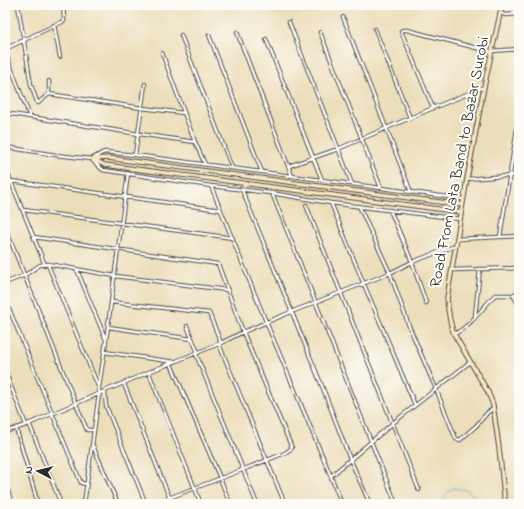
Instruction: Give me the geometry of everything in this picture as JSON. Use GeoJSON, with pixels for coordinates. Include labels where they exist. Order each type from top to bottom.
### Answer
{"type":"FeatureCollection","features":[{"type":"Feature","properties":{"kind":"street"},"geometry":{"type":"LineString","coordinates":[[18,5],[31,85],[38,104],[49,94],[49,81]]}},
{"type":"Feature","properties":{"kind":"street"},"geometry":{"type":"LineString","coordinates":[[5,49],[64,21],[63,5]]}},
{"type":"Feature","properties":{"kind":"street","name":"Road From Lata Band to Bazar Surobi"},"geometry":{"type":"LineString","coordinates":[[502,5],[466,178],[447,298],[450,326],[488,392],[493,405],[505,504]]}},
{"type":"Feature","properties":{"kind":"street"},"geometry":{"type":"LineString","coordinates":[[501,13],[505,15],[519,14]]}},
{"type":"Feature","properties":{"kind":"street"},"geometry":{"type":"LineString","coordinates":[[343,17],[411,192]]}},
{"type":"Feature","properties":{"kind":"street"},"geometry":{"type":"LineString","coordinates":[[289,22],[352,184]]}},
{"type":"Feature","properties":{"kind":"street"},"geometry":{"type":"LineString","coordinates":[[54,25],[60,57]]}},
{"type":"Feature","properties":{"kind":"street"},"geometry":{"type":"LineString","coordinates":[[375,30],[410,118]]}},
{"type":"Feature","properties":{"kind":"street"},"geometry":{"type":"LineString","coordinates":[[434,108],[401,31],[407,30],[492,51],[519,49]]}},
{"type":"Feature","properties":{"kind":"street"},"geometry":{"type":"LineString","coordinates":[[237,32],[292,176]]}},
{"type":"Feature","properties":{"kind":"street"},"geometry":{"type":"LineString","coordinates":[[320,32],[381,188]]}},
{"type":"Feature","properties":{"kind":"street"},"geometry":{"type":"LineString","coordinates":[[181,35],[232,168]]}},
{"type":"Feature","properties":{"kind":"street"},"geometry":{"type":"LineString","coordinates":[[209,35],[262,172]]}},
{"type":"Feature","properties":{"kind":"street"},"geometry":{"type":"LineString","coordinates":[[266,39],[322,180]]}},
{"type":"Feature","properties":{"kind":"street"},"geometry":{"type":"LineString","coordinates":[[5,52],[30,117]]}},
{"type":"Feature","properties":{"kind":"street"},"geometry":{"type":"LineString","coordinates":[[162,53],[195,142],[205,164]]}},
{"type":"Feature","properties":{"kind":"street"},"geometry":{"type":"LineString","coordinates":[[135,155],[146,84]]}},
{"type":"Feature","properties":{"kind":"street"},"geometry":{"type":"LineString","coordinates":[[289,166],[338,149],[484,87]]}},
{"type":"Feature","properties":{"kind":"street"},"geometry":{"type":"LineString","coordinates":[[49,94],[184,113]]}},
{"type":"Feature","properties":{"kind":"street"},"geometry":{"type":"LineString","coordinates":[[5,113],[195,142]]}},
{"type":"Feature","properties":{"kind":"street"},"geometry":{"type":"LineString","coordinates":[[500,237],[519,116]]}},
{"type":"Feature","properties":{"kind":"street"},"geometry":{"type":"LineString","coordinates":[[5,148],[92,159],[108,158],[462,205]]}},
{"type":"Feature","properties":{"kind":"street"},"geometry":{"type":"LineString","coordinates":[[92,159],[105,152],[135,155],[463,199]]}},
{"type":"Feature","properties":{"kind":"street"},"geometry":{"type":"LineString","coordinates":[[92,159],[103,170],[211,186],[272,193],[332,203],[460,219]]}},
{"type":"Feature","properties":{"kind":"street"},"geometry":{"type":"LineString","coordinates":[[92,159],[105,165],[461,212]]}},
{"type":"Feature","properties":{"kind":"street"},"geometry":{"type":"LineString","coordinates":[[5,167],[99,387]]}},
{"type":"Feature","properties":{"kind":"street"},"geometry":{"type":"LineString","coordinates":[[84,504],[128,174]]}},
{"type":"Feature","properties":{"kind":"street"},"geometry":{"type":"LineString","coordinates":[[466,178],[519,175]]}},
{"type":"Feature","properties":{"kind":"street"},"geometry":{"type":"LineString","coordinates":[[11,181],[221,210]]}},
{"type":"Feature","properties":{"kind":"street"},"geometry":{"type":"LineString","coordinates":[[211,186],[266,323],[342,504]]}},
{"type":"Feature","properties":{"kind":"street"},"geometry":{"type":"LineString","coordinates":[[242,190],[324,391],[350,459],[370,504]]}},
{"type":"Feature","properties":{"kind":"street"},"geometry":{"type":"LineString","coordinates":[[272,193],[394,499]]}},
{"type":"Feature","properties":{"kind":"street"},"geometry":{"type":"LineString","coordinates":[[332,203],[363,282],[415,405]]}},
{"type":"Feature","properties":{"kind":"street"},"geometry":{"type":"LineString","coordinates":[[306,205],[420,490]]}},
{"type":"Feature","properties":{"kind":"street"},"geometry":{"type":"LineString","coordinates":[[359,206],[390,272],[409,326],[456,439],[460,440],[476,426],[488,412],[493,409]]}},
{"type":"Feature","properties":{"kind":"street"},"geometry":{"type":"LineString","coordinates":[[23,210],[233,238]]}},
{"type":"Feature","properties":{"kind":"street"},"geometry":{"type":"LineString","coordinates":[[390,210],[412,262],[426,303]]}},
{"type":"Feature","properties":{"kind":"street"},"geometry":{"type":"LineString","coordinates":[[5,227],[87,430],[94,430]]}},
{"type":"Feature","properties":{"kind":"street"},"geometry":{"type":"LineString","coordinates":[[457,239],[519,236]]}},
{"type":"Feature","properties":{"kind":"street"},"geometry":{"type":"LineString","coordinates":[[34,237],[218,264],[243,332],[292,448],[267,460],[153,504]]}},
{"type":"Feature","properties":{"kind":"street"},"geometry":{"type":"LineString","coordinates":[[5,432],[105,392],[363,282],[456,246]]}},
{"type":"Feature","properties":{"kind":"street"},"geometry":{"type":"LineString","coordinates":[[5,283],[25,275],[40,265],[46,264],[115,276],[227,290]]}},
{"type":"Feature","properties":{"kind":"street"},"geometry":{"type":"LineString","coordinates":[[451,270],[519,268]]}},
{"type":"Feature","properties":{"kind":"street"},"geometry":{"type":"LineString","coordinates":[[475,317],[480,269]]}},
{"type":"Feature","properties":{"kind":"street"},"geometry":{"type":"LineString","coordinates":[[77,270],[106,341]]}},
{"type":"Feature","properties":{"kind":"street"},"geometry":{"type":"LineString","coordinates":[[454,334],[475,317],[495,295],[513,295],[519,291]]}},
{"type":"Feature","properties":{"kind":"street"},"geometry":{"type":"LineString","coordinates":[[513,295],[519,305]]}},
{"type":"Feature","properties":{"kind":"street"},"geometry":{"type":"LineString","coordinates":[[5,299],[81,483],[87,484]]}},
{"type":"Feature","properties":{"kind":"street"},"geometry":{"type":"LineString","coordinates":[[111,302],[209,313],[285,504]]}},
{"type":"Feature","properties":{"kind":"street"},"geometry":{"type":"LineString","coordinates":[[108,326],[192,338]]}},
{"type":"Feature","properties":{"kind":"street"},"geometry":{"type":"LineString","coordinates":[[187,326],[242,470],[257,504]]}},
{"type":"Feature","properties":{"kind":"street"},"geometry":{"type":"LineString","coordinates":[[104,352],[175,362]]}},
{"type":"Feature","properties":{"kind":"street"},"geometry":{"type":"LineString","coordinates":[[331,476],[393,423],[470,362]]}},
{"type":"Feature","properties":{"kind":"street"},"geometry":{"type":"LineString","coordinates":[[171,364],[230,504]]}},
{"type":"Feature","properties":{"kind":"street"},"geometry":{"type":"LineString","coordinates":[[5,371],[61,504]]}},
{"type":"Feature","properties":{"kind":"street"},"geometry":{"type":"LineString","coordinates":[[149,372],[201,504]]}},
{"type":"Feature","properties":{"kind":"street"},"geometry":{"type":"LineString","coordinates":[[124,384],[172,504]]}},
{"type":"Feature","properties":{"kind":"street"},"geometry":{"type":"LineString","coordinates":[[105,392],[106,406],[146,504]]}},
{"type":"Feature","properties":{"kind":"street"},"geometry":{"type":"LineString","coordinates":[[16,428],[38,504]]}},
{"type":"Feature","properties":{"kind":"street"},"geometry":{"type":"LineString","coordinates":[[92,444],[118,504]]}},
{"type":"Feature","properties":{"kind":"street"},"geometry":{"type":"LineString","coordinates":[[5,482],[12,504]]}},
{"type":"Feature","properties":{"kind":"waterway"},"geometry":{"type":"LineString","coordinates":[[443,504],[446,495],[453,488],[466,490],[488,504]]}}]}
